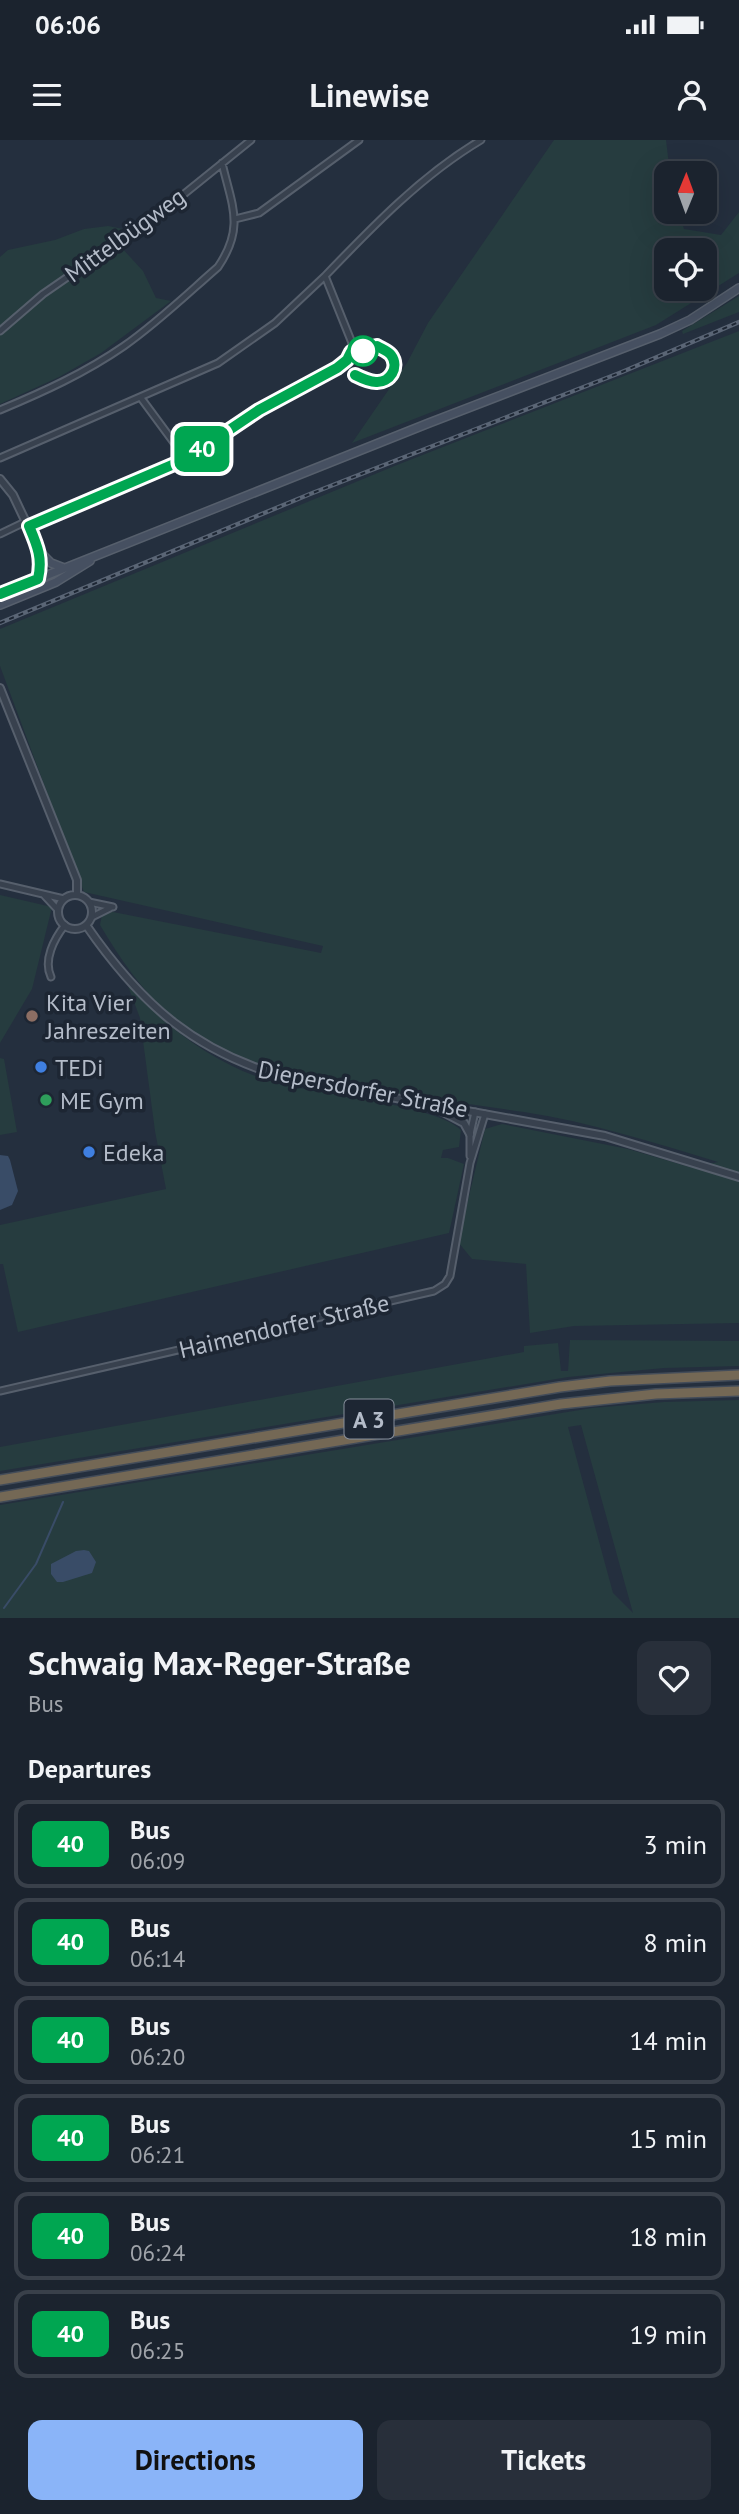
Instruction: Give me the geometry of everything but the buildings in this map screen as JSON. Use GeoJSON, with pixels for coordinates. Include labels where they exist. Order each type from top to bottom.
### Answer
{"type":"FeatureCollection","features":[{"type":"Feature","properties":{"kind":"highway","name":"A 3"},"geometry":{"type":"LineString","coordinates":[[0,1480],[560,1387],[739,1375]]}},
{"type":"Feature","properties":{"kind":"highway","name":"A 3"},"geometry":{"type":"LineString","coordinates":[[0,1497],[561,1404],[656,1394],[739,1391]]}},
{"type":"Feature","properties":{"kind":"main road"},"geometry":{"type":"LineString","coordinates":[[0,594],[660,334],[690,320],[739,288]]}},
{"type":"Feature","properties":{"kind":"main road"},"geometry":{"type":"LineString","coordinates":[[40,552],[51,563],[64,568]]}},
{"type":"Feature","properties":{"kind":"main road"},"geometry":{"type":"LineString","coordinates":[[38,579],[40,552]]}},
{"type":"Feature","properties":{"kind":"main road"},"geometry":{"type":"LineString","coordinates":[[0,605],[56,582],[103,553]]}},
{"type":"Feature","properties":{"kind":"street","name":"Mittelbügweg"},"geometry":{"type":"LineString","coordinates":[[0,331],[43,294],[163,211],[251,140]]}},
{"type":"Feature","properties":{"kind":"street"},"geometry":{"type":"LineString","coordinates":[[235,219],[259,213],[359,140]]}},
{"type":"Feature","properties":{"kind":"street"},"geometry":{"type":"LineString","coordinates":[[0,458],[218,363],[275,323],[402,199],[481,140]]}},
{"type":"Feature","properties":{"kind":"street"},"geometry":{"type":"LineString","coordinates":[[0,410],[55,387],[126,345],[218,267],[229,251],[235,219],[222,163]]}},
{"type":"Feature","properties":{"kind":"street"},"geometry":{"type":"LineString","coordinates":[[0,534],[186,459],[259,410],[347,360],[352,343],[325,276]]}},
{"type":"Feature","properties":{"kind":"street"},"geometry":{"type":"LineString","coordinates":[[141,398],[186,459]]}},
{"type":"Feature","properties":{"kind":"street"},"geometry":{"type":"LineString","coordinates":[[0,479],[13,495],[40,552]]}},
{"type":"Feature","properties":{"kind":"street"},"geometry":{"type":"LineString","coordinates":[[0,688],[77,880],[77,895]]}},
{"type":"Feature","properties":{"kind":"street"},"geometry":{"type":"LineString","coordinates":[[0,884],[64,899],[77,895],[89,902],[113,907],[75,929],[61,921],[58,910],[44,895]]}},
{"type":"Feature","properties":{"kind":"street"},"geometry":{"type":"LineString","coordinates":[[58,910],[64,899]]}},
{"type":"Feature","properties":{"kind":"street"},"geometry":{"type":"LineString","coordinates":[[89,902],[92,917]]}},
{"type":"Feature","properties":{"kind":"street"},"geometry":{"type":"LineString","coordinates":[[51,977],[48,962],[52,944],[65,925]]}},
{"type":"Feature","properties":{"kind":"street","name":"Diepersdorfer Straße"},"geometry":{"type":"LineString","coordinates":[[86,925],[105,952],[161,1012],[185,1032],[222,1055],[257,1070],[291,1079],[605,1136],[739,1177]]}},
{"type":"Feature","properties":{"kind":"street"},"geometry":{"type":"LineString","coordinates":[[424,1103],[455,1117],[464,1124],[470,1134]]}},
{"type":"Feature","properties":{"kind":"street","name":"Haimendorfer Straße"},"geometry":{"type":"LineString","coordinates":[[470,1163],[470,1134],[475,1112]]}},
{"type":"Feature","properties":{"kind":"street","name":"Haimendorfer Straße"},"geometry":{"type":"LineString","coordinates":[[0,1391],[434,1291],[445,1284],[450,1276],[470,1163],[485,1114]]}},
{"type":"Feature","properties":{"kind":"green space"},"geometry":{"type":"Polygon","coordinates":[[[554,140],[666,140],[669,161],[654,161],[654,224],[683,224],[684,229],[721,235],[739,212],[739,273],[717,287],[717,238],[654,238],[654,301],[694,301],[656,325],[352,443],[407,363],[428,323],[554,140]]]}},
{"type":"Feature","properties":{"kind":"green space"},"geometry":{"type":"Polygon","coordinates":[[[108,226],[123,229],[120,246],[143,271],[156,298],[171,301],[101,353],[59,377],[0,404],[0,257],[8,250],[55,240],[84,229],[108,226]]]}},
{"type":"Feature","properties":{"kind":"green space"},"geometry":{"type":"Polygon","coordinates":[[[739,296],[739,312],[683,334],[682,331],[739,296]]]}},
{"type":"Feature","properties":{"kind":"green space"},"geometry":{"type":"Polygon","coordinates":[[[739,331],[739,1323],[574,1326],[530,1333],[526,1264],[472,1259],[458,1242],[485,1129],[502,1124],[628,1149],[693,1168],[718,1162],[549,1116],[296,1076],[228,1054],[187,1030],[149,995],[118,954],[100,925],[103,910],[321,953],[323,946],[84,892],[0,666],[0,629],[397,465],[739,331]]]}},
{"type":"Feature","properties":{"kind":"green space"},"geometry":{"type":"Polygon","coordinates":[[[0,895],[52,907],[32,989],[0,1043],[0,895]]]}},
{"type":"Feature","properties":{"kind":"green space"},"geometry":{"type":"Polygon","coordinates":[[[128,986],[179,1033],[237,1068],[280,1084],[403,1107],[448,1121],[461,1130],[459,1147],[443,1150],[441,1158],[464,1164],[449,1233],[18,1332],[3,1264],[0,1264],[0,1225],[166,1189],[155,1131],[140,1018],[128,986]]]}},
{"type":"Feature","properties":{"kind":"green space"},"geometry":{"type":"Polygon","coordinates":[[[0,1058],[4,1059],[17,1132],[0,1135],[0,1058]]]}},
{"type":"Feature","properties":{"kind":"green space"},"geometry":{"type":"Polygon","coordinates":[[[570,1340],[739,1341],[739,1366],[664,1368],[568,1377],[0,1471],[0,1447],[524,1352],[524,1346],[558,1343],[561,1371],[568,1371],[570,1340]]]}},
{"type":"Feature","properties":{"kind":"green space"},"geometry":{"type":"Polygon","coordinates":[[[739,1400],[739,1618],[0,1618],[0,1505],[592,1408],[739,1400]],[[581,1425],[568,1427],[613,1593],[633,1613],[581,1425]]]}},
{"type":"Feature","properties":{"kind":"water"},"geometry":{"type":"Polygon","coordinates":[[[0,1155],[8,1156],[10,1160],[18,1191],[12,1205],[0,1210],[0,1155]]]}},
{"type":"Feature","properties":{"kind":"water"},"geometry":{"type":"Polygon","coordinates":[[[76,1551],[89,1551],[96,1562],[92,1573],[57,1582],[51,1574],[51,1564],[76,1551]]]}},
{"type":"Feature","properties":{"kind":"waterway"},"geometry":{"type":"LineString","coordinates":[[4,1608],[36,1564],[63,1502]]}},
{"type":"Feature","properties":{"kind":"railway"},"geometry":{"type":"LineString","coordinates":[[0,623],[310,494],[622,372],[739,322]]}},
{"type":"Feature","properties":{"kind":"bus line","name":"40"},"geometry":{"type":"LineString","coordinates":[[0,594],[38,579],[40,552],[29,526],[186,459],[259,410],[337,368],[347,360],[351,352],[377,346],[390,353],[394,359],[395,368],[391,377],[382,382],[373,383],[355,375]]}},
{"type":"Feature","properties":{"kind":"place","name":"Kita Vier Jahreszeiten"},"geometry":{"type":"Point","coordinates":[32,1016]}},
{"type":"Feature","properties":{"kind":"place","name":"TEDi"},"geometry":{"type":"Point","coordinates":[41,1067]}},
{"type":"Feature","properties":{"kind":"place","name":"ME Gym"},"geometry":{"type":"Point","coordinates":[46,1100]}},
{"type":"Feature","properties":{"kind":"place","name":"Edeka"},"geometry":{"type":"Point","coordinates":[89,1152]}}]}
